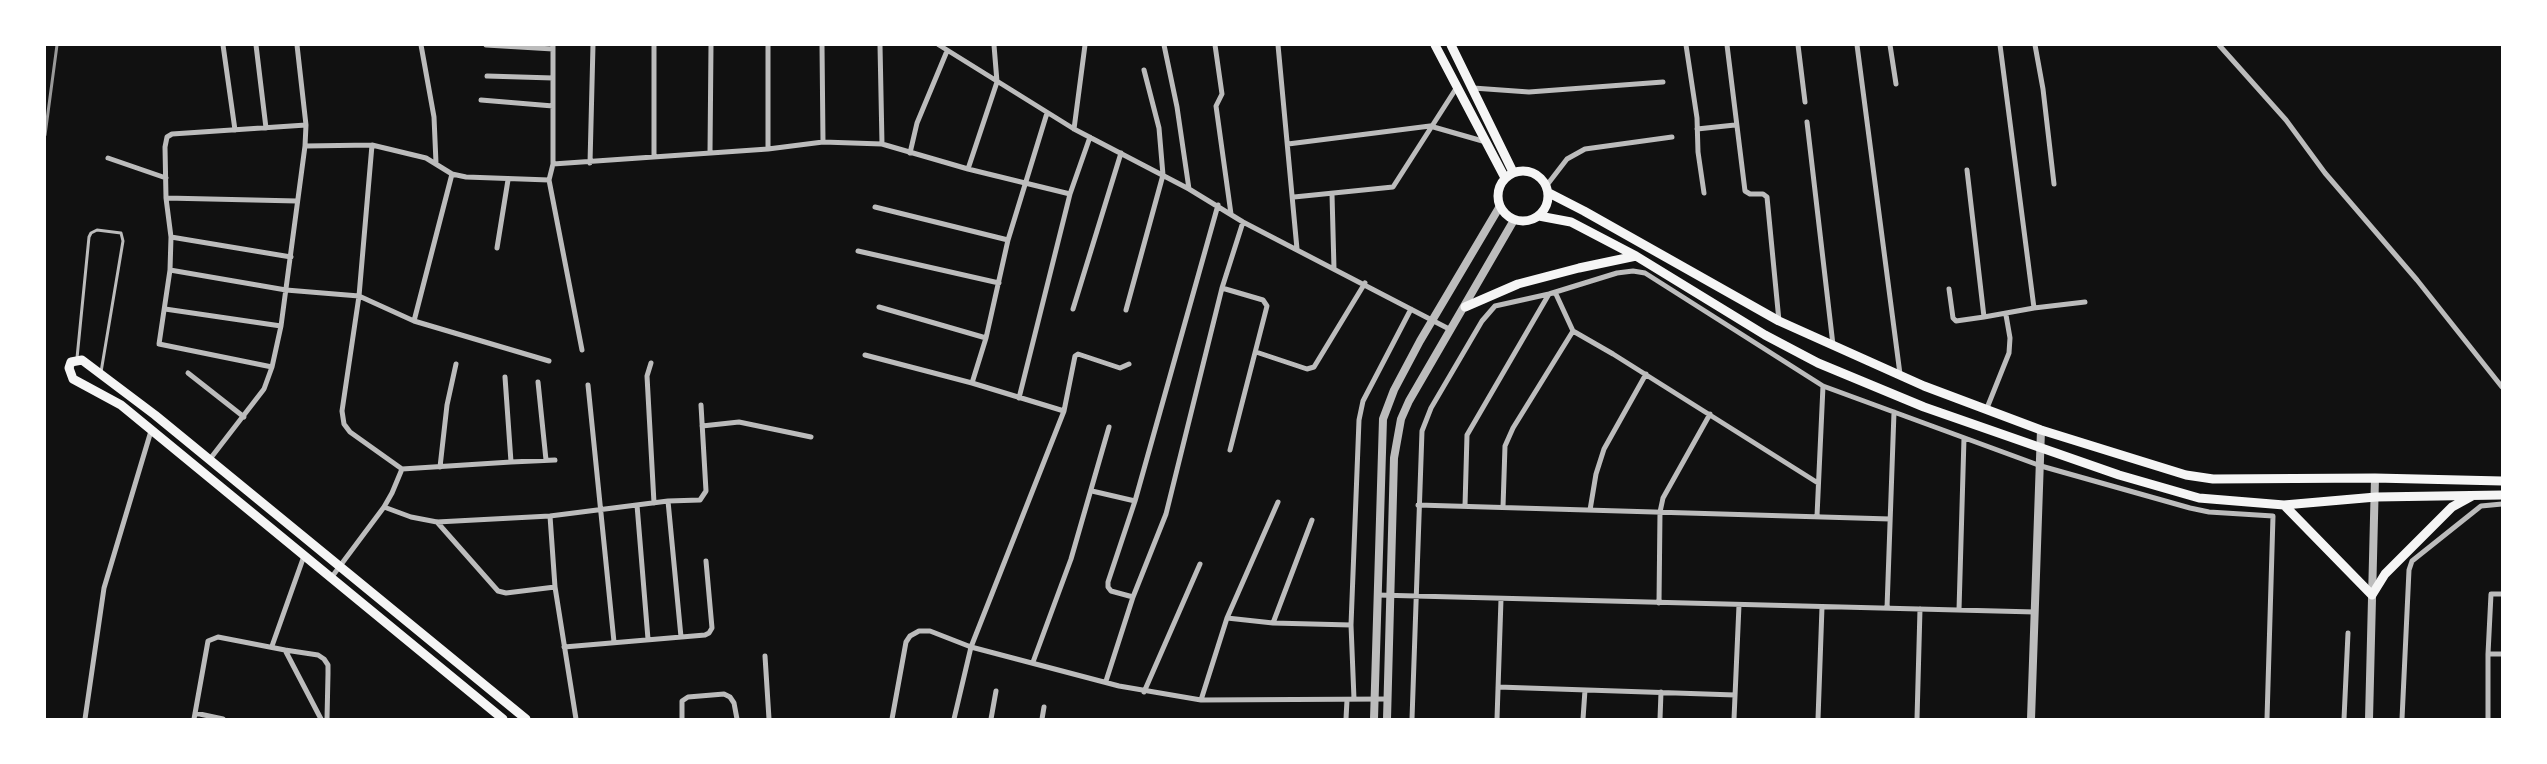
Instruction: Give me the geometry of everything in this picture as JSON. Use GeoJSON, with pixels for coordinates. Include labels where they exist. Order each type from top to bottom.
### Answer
{"type":"FeatureCollection","features":[{"type":"Feature","properties":{"kind":"main road"},"geometry":{"type":"LineString","coordinates":[[1435,45],[1505,178]]}},
{"type":"Feature","properties":{"kind":"main road"},"geometry":{"type":"LineString","coordinates":[[1454,46],[1513,172]]}},
{"type":"Feature","properties":{"kind":"main road"},"geometry":{"type":"LineString","coordinates":[[1548,189],[1546,208],[1540,216],[1525,222],[1514,220],[1505,214],[1497,196],[1499,187],[1505,178],[1513,172],[1523,170],[1532,172],[1541,177],[1548,189],[1779,321],[1924,386],[1987,408],[2041,430],[2186,475],[2213,479],[2375,478],[2502,481]]}},
{"type":"Feature","properties":{"kind":"main road"},"geometry":{"type":"LineString","coordinates":[[1540,216],[1571,222],[1636,256],[1765,335],[1818,363],[1924,407],[2119,475],[2199,498],[2284,505],[2376,497],[2502,495]]}},
{"type":"Feature","properties":{"kind":"main road"},"geometry":{"type":"LineString","coordinates":[[1466,307],[1518,284],[1636,256]]}},
{"type":"Feature","properties":{"kind":"main road"},"geometry":{"type":"LineString","coordinates":[[503,719],[120,405],[74,379],[69,368],[71,362],[77,359],[82,360],[210,459],[526,719]]}},
{"type":"Feature","properties":{"kind":"main road"},"geometry":{"type":"LineString","coordinates":[[2284,505],[2372,595],[2385,574],[2452,507],[2475,494]]}},
{"type":"Feature","properties":{"kind":"street"},"geometry":{"type":"LineString","coordinates":[[223,45],[235,130]]}},
{"type":"Feature","properties":{"kind":"street"},"geometry":{"type":"LineString","coordinates":[[256,45],[266,128]]}},
{"type":"Feature","properties":{"kind":"street"},"geometry":{"type":"LineString","coordinates":[[210,459],[264,389],[272,367],[281,326],[291,256],[296,201],[305,146],[306,125],[297,45]]}},
{"type":"Feature","properties":{"kind":"street"},"geometry":{"type":"LineString","coordinates":[[422,45],[434,117],[436,162]]}},
{"type":"Feature","properties":{"kind":"street"},"geometry":{"type":"LineString","coordinates":[[486,45],[553,47],[553,164],[549,180],[582,350]]}},
{"type":"Feature","properties":{"kind":"street"},"geometry":{"type":"LineString","coordinates":[[590,162],[594,45]]}},
{"type":"Feature","properties":{"kind":"street"},"geometry":{"type":"LineString","coordinates":[[654,45],[654,156]]}},
{"type":"Feature","properties":{"kind":"street"},"geometry":{"type":"LineString","coordinates":[[710,152],[711,45]]}},
{"type":"Feature","properties":{"kind":"street"},"geometry":{"type":"LineString","coordinates":[[768,45],[768,149]]}},
{"type":"Feature","properties":{"kind":"street"},"geometry":{"type":"LineString","coordinates":[[822,45],[823,142]]}},
{"type":"Feature","properties":{"kind":"street"},"geometry":{"type":"LineString","coordinates":[[880,45],[882,144]]}},
{"type":"Feature","properties":{"kind":"street"},"geometry":{"type":"LineString","coordinates":[[939,45],[1074,129],[1189,189],[1243,222],[1365,283],[1451,330]]}},
{"type":"Feature","properties":{"kind":"street"},"geometry":{"type":"LineString","coordinates":[[968,169],[997,82],[994,45]]}},
{"type":"Feature","properties":{"kind":"street"},"geometry":{"type":"LineString","coordinates":[[1074,129],[1085,45]]}},
{"type":"Feature","properties":{"kind":"street"},"geometry":{"type":"LineString","coordinates":[[1164,45],[1177,107],[1189,189]]}},
{"type":"Feature","properties":{"kind":"street"},"geometry":{"type":"LineString","coordinates":[[1215,45],[1222,94],[1216,106],[1231,214]]}},
{"type":"Feature","properties":{"kind":"street"},"geometry":{"type":"LineString","coordinates":[[1278,45],[1294,197],[1297,248]]}},
{"type":"Feature","properties":{"kind":"street"},"geometry":{"type":"LineString","coordinates":[[1686,45],[1704,193]]}},
{"type":"Feature","properties":{"kind":"street"},"geometry":{"type":"LineString","coordinates":[[1727,45],[1735,125],[1745,190],[1750,194],[1763,194],[1767,197],[1779,321]]}},
{"type":"Feature","properties":{"kind":"street"},"geometry":{"type":"LineString","coordinates":[[1798,45],[1805,102]]}},
{"type":"Feature","properties":{"kind":"street"},"geometry":{"type":"LineString","coordinates":[[1857,45],[1900,374]]}},
{"type":"Feature","properties":{"kind":"street"},"geometry":{"type":"LineString","coordinates":[[1890,45],[1896,84]]}},
{"type":"Feature","properties":{"kind":"street"},"geometry":{"type":"LineString","coordinates":[[2000,45],[2034,308]]}},
{"type":"Feature","properties":{"kind":"street"},"geometry":{"type":"LineString","coordinates":[[2035,45],[2043,89],[2054,184]]}},
{"type":"Feature","properties":{"kind":"street"},"geometry":{"type":"LineString","coordinates":[[2219,45],[2286,120],[2325,173],[2417,280],[2502,387]]}},
{"type":"Feature","properties":{"kind":"street"},"geometry":{"type":"LineString","coordinates":[[910,153],[917,123],[947,51]]}},
{"type":"Feature","properties":{"kind":"street"},"geometry":{"type":"LineString","coordinates":[[1126,310],[1163,175],[1159,128],[1144,70]]}},
{"type":"Feature","properties":{"kind":"street"},"geometry":{"type":"LineString","coordinates":[[487,76],[553,78]]}},
{"type":"Feature","properties":{"kind":"street"},"geometry":{"type":"LineString","coordinates":[[1473,88],[1528,92],[1663,82]]}},
{"type":"Feature","properties":{"kind":"street"},"geometry":{"type":"LineString","coordinates":[[1294,197],[1393,187],[1430,126],[1457,87]]}},
{"type":"Feature","properties":{"kind":"street"},"geometry":{"type":"LineString","coordinates":[[481,100],[553,106]]}},
{"type":"Feature","properties":{"kind":"street"},"geometry":{"type":"LineString","coordinates":[[972,382],[986,338],[1008,240],[1047,113]]}},
{"type":"Feature","properties":{"kind":"street"},"geometry":{"type":"LineString","coordinates":[[1807,122],[1833,345]]}},
{"type":"Feature","properties":{"kind":"street"},"geometry":{"type":"LineString","coordinates":[[272,367],[160,344],[170,270],[171,237],[166,198],[165,147],[167,137],[172,134],[306,125]]}},
{"type":"Feature","properties":{"kind":"street"},"geometry":{"type":"LineString","coordinates":[[1697,129],[1735,125]]}},
{"type":"Feature","properties":{"kind":"street"},"geometry":{"type":"LineString","coordinates":[[1288,144],[1430,126],[1486,142]]}},
{"type":"Feature","properties":{"kind":"street"},"geometry":{"type":"LineString","coordinates":[[1019,398],[1070,194],[1090,137]]}},
{"type":"Feature","properties":{"kind":"street"},"geometry":{"type":"LineString","coordinates":[[1548,189],[1567,159],[1585,148],[1672,137]]}},
{"type":"Feature","properties":{"kind":"street"},"geometry":{"type":"LineString","coordinates":[[553,164],[768,149],[823,142],[882,144],[968,169],[1070,194]]}},
{"type":"Feature","properties":{"kind":"street"},"geometry":{"type":"LineString","coordinates":[[305,146],[372,145],[426,158],[436,162],[452,174],[508,180],[549,180]]}},
{"type":"Feature","properties":{"kind":"street"},"geometry":{"type":"LineString","coordinates":[[372,145],[359,296],[342,411],[344,424],[350,432],[402,468],[555,460]]}},
{"type":"Feature","properties":{"kind":"street"},"geometry":{"type":"LineString","coordinates":[[1073,309],[1121,153]]}},
{"type":"Feature","properties":{"kind":"street"},"geometry":{"type":"LineString","coordinates":[[108,158],[166,178]]}},
{"type":"Feature","properties":{"kind":"street"},"geometry":{"type":"LineString","coordinates":[[1967,170],[1984,317]]}},
{"type":"Feature","properties":{"kind":"street"},"geometry":{"type":"LineString","coordinates":[[414,321],[452,174]]}},
{"type":"Feature","properties":{"kind":"street"},"geometry":{"type":"LineString","coordinates":[[498,248],[508,180]]}},
{"type":"Feature","properties":{"kind":"street"},"geometry":{"type":"LineString","coordinates":[[1332,194],[1334,269]]}},
{"type":"Feature","properties":{"kind":"street"},"geometry":{"type":"LineString","coordinates":[[166,198],[296,201]]}},
{"type":"Feature","properties":{"kind":"street"},"geometry":{"type":"LineString","coordinates":[[1133,597],[1111,591],[1107,584],[1135,501],[1218,205]]}},
{"type":"Feature","properties":{"kind":"street"},"geometry":{"type":"LineString","coordinates":[[1374,719],[1383,419],[1394,390],[1432,320],[1500,206]]}},
{"type":"Feature","properties":{"kind":"street"},"geometry":{"type":"LineString","coordinates":[[875,207],[1008,240]]}},
{"type":"Feature","properties":{"kind":"street"},"geometry":{"type":"LineString","coordinates":[[1387,719],[1394,458],[1399,427],[1409,401],[1466,307],[1514,220]]}},
{"type":"Feature","properties":{"kind":"street"},"geometry":{"type":"LineString","coordinates":[[1106,682],[1133,597],[1166,514],[1222,288],[1243,222]]}},
{"type":"Feature","properties":{"kind":"street"},"geometry":{"type":"LineString","coordinates":[[171,237],[291,256]]}},
{"type":"Feature","properties":{"kind":"street"},"geometry":{"type":"LineString","coordinates":[[858,251],[998,283]]}},
{"type":"Feature","properties":{"kind":"street"},"geometry":{"type":"LineString","coordinates":[[170,270],[286,290],[359,296],[414,321],[550,361]]}},
{"type":"Feature","properties":{"kind":"street"},"geometry":{"type":"LineString","coordinates":[[1412,719],[1418,505],[1422,432],[1425,421],[1482,320],[1495,306],[1549,294],[1617,272],[1633,271],[1645,273],[1823,386],[2041,466],[2190,508],[2216,513],[2273,516],[2267,719]]}},
{"type":"Feature","properties":{"kind":"street"},"geometry":{"type":"LineString","coordinates":[[1256,352],[1307,369],[1314,367],[1365,283]]}},
{"type":"Feature","properties":{"kind":"street"},"geometry":{"type":"LineString","coordinates":[[1222,288],[1263,300],[1266,304],[1256,352],[1230,450]]}},
{"type":"Feature","properties":{"kind":"street"},"geometry":{"type":"LineString","coordinates":[[1949,289],[1953,318],[1956,321],[2085,302]]}},
{"type":"Feature","properties":{"kind":"street"},"geometry":{"type":"LineString","coordinates":[[1556,292],[1572,331],[1646,374],[1818,482]]}},
{"type":"Feature","properties":{"kind":"street"},"geometry":{"type":"LineString","coordinates":[[1466,506],[1467,435],[1549,294]]}},
{"type":"Feature","properties":{"kind":"street"},"geometry":{"type":"LineString","coordinates":[[879,307],[986,338]]}},
{"type":"Feature","properties":{"kind":"street"},"geometry":{"type":"LineString","coordinates":[[165,309],[281,326]]}},
{"type":"Feature","properties":{"kind":"street"},"geometry":{"type":"LineString","coordinates":[[1354,699],[1351,625],[1360,415],[1363,401],[1411,309]]}},
{"type":"Feature","properties":{"kind":"street"},"geometry":{"type":"LineString","coordinates":[[1987,408],[2009,353],[2010,338],[2006,314]]}},
{"type":"Feature","properties":{"kind":"street"},"geometry":{"type":"LineString","coordinates":[[1503,507],[1505,446],[1513,428],[1572,331]]}},
{"type":"Feature","properties":{"kind":"street"},"geometry":{"type":"LineString","coordinates":[[865,355],[972,382],[1064,412]]}},
{"type":"Feature","properties":{"kind":"street"},"geometry":{"type":"LineString","coordinates":[[954,719],[970,647],[1064,412],[1077,355],[1120,368],[1129,364]]}},
{"type":"Feature","properties":{"kind":"street"},"geometry":{"type":"LineString","coordinates":[[651,363],[648,376],[654,503]]}},
{"type":"Feature","properties":{"kind":"street"},"geometry":{"type":"LineString","coordinates":[[440,467],[447,404],[456,364]]}},
{"type":"Feature","properties":{"kind":"street"},"geometry":{"type":"LineString","coordinates":[[188,373],[244,417]]}},
{"type":"Feature","properties":{"kind":"street"},"geometry":{"type":"LineString","coordinates":[[1590,510],[1596,474],[1604,449],[1646,374]]}},
{"type":"Feature","properties":{"kind":"street"},"geometry":{"type":"LineString","coordinates":[[505,377],[511,462]]}},
{"type":"Feature","properties":{"kind":"street"},"geometry":{"type":"LineString","coordinates":[[538,382],[546,460]]}},
{"type":"Feature","properties":{"kind":"street"},"geometry":{"type":"LineString","coordinates":[[588,384],[614,642]]}},
{"type":"Feature","properties":{"kind":"street"},"geometry":{"type":"LineString","coordinates":[[1817,516],[1823,386]]}},
{"type":"Feature","properties":{"kind":"street"},"geometry":{"type":"LineString","coordinates":[[384,507],[411,517],[437,522],[550,516],[668,501],[694,502],[704,496],[701,405]]}},
{"type":"Feature","properties":{"kind":"street"},"geometry":{"type":"LineString","coordinates":[[1887,608],[1894,412]]}},
{"type":"Feature","properties":{"kind":"street"},"geometry":{"type":"LineString","coordinates":[[1659,603],[1660,512],[1668,486],[1710,414]]}},
{"type":"Feature","properties":{"kind":"street"},"geometry":{"type":"LineString","coordinates":[[702,426],[739,422],[811,437]]}},
{"type":"Feature","properties":{"kind":"street"},"geometry":{"type":"LineString","coordinates":[[1033,662],[1071,559],[1109,427]]}},
{"type":"Feature","properties":{"kind":"street"},"geometry":{"type":"LineString","coordinates":[[85,719],[104,588],[151,430]]}},
{"type":"Feature","properties":{"kind":"street"},"geometry":{"type":"LineString","coordinates":[[2031,719],[2042,448],[2041,430]]}},
{"type":"Feature","properties":{"kind":"street"},"geometry":{"type":"LineString","coordinates":[[1959,610],[1964,438]]}},
{"type":"Feature","properties":{"kind":"street"},"geometry":{"type":"LineString","coordinates":[[331,578],[384,507],[402,468]]}},
{"type":"Feature","properties":{"kind":"street"},"geometry":{"type":"LineString","coordinates":[[2368,719],[2376,497],[2375,478]]}},
{"type":"Feature","properties":{"kind":"street"},"geometry":{"type":"LineString","coordinates":[[1092,491],[1135,501]]}},
{"type":"Feature","properties":{"kind":"street"},"geometry":{"type":"LineString","coordinates":[[668,501],[681,637]]}},
{"type":"Feature","properties":{"kind":"street"},"geometry":{"type":"LineString","coordinates":[[1201,700],[1227,618],[1278,502]]}},
{"type":"Feature","properties":{"kind":"street"},"geometry":{"type":"LineString","coordinates":[[2402,719],[2408,570],[2412,561],[2481,506],[2502,504]]}},
{"type":"Feature","properties":{"kind":"street"},"geometry":{"type":"LineString","coordinates":[[637,505],[648,640]]}},
{"type":"Feature","properties":{"kind":"street"},"geometry":{"type":"LineString","coordinates":[[1418,505],[1890,519]]}},
{"type":"Feature","properties":{"kind":"street"},"geometry":{"type":"LineString","coordinates":[[550,516],[555,587],[576,719]]}},
{"type":"Feature","properties":{"kind":"street"},"geometry":{"type":"LineString","coordinates":[[1273,623],[1312,520]]}},
{"type":"Feature","properties":{"kind":"street"},"geometry":{"type":"LineString","coordinates":[[437,522],[498,591],[506,593],[555,587]]}},
{"type":"Feature","properties":{"kind":"street"},"geometry":{"type":"LineString","coordinates":[[272,646],[304,556]]}},
{"type":"Feature","properties":{"kind":"street"},"geometry":{"type":"LineString","coordinates":[[564,647],[705,635],[712,628],[706,561]]}},
{"type":"Feature","properties":{"kind":"street"},"geometry":{"type":"LineString","coordinates":[[1144,692],[1200,564]]}},
{"type":"Feature","properties":{"kind":"street"},"geometry":{"type":"LineString","coordinates":[[2488,719],[2488,654],[2491,594],[2502,594]]}},
{"type":"Feature","properties":{"kind":"street"},"geometry":{"type":"LineString","coordinates":[[1377,595],[2035,612]]}},
{"type":"Feature","properties":{"kind":"street"},"geometry":{"type":"LineString","coordinates":[[1497,719],[1501,598]]}},
{"type":"Feature","properties":{"kind":"street"},"geometry":{"type":"LineString","coordinates":[[1734,719],[1739,605]]}},
{"type":"Feature","properties":{"kind":"street"},"geometry":{"type":"LineString","coordinates":[[1818,719],[1822,607]]}},
{"type":"Feature","properties":{"kind":"street"},"geometry":{"type":"LineString","coordinates":[[1917,719],[1920,609]]}},
{"type":"Feature","properties":{"kind":"street"},"geometry":{"type":"LineString","coordinates":[[1227,618],[1273,623],[1351,625]]}},
{"type":"Feature","properties":{"kind":"street"},"geometry":{"type":"LineString","coordinates":[[892,719],[910,636],[919,631],[930,632],[970,647],[1144,692],[1201,700],[1388,699]]}},
{"type":"Feature","properties":{"kind":"street"},"geometry":{"type":"LineString","coordinates":[[2344,719],[2348,633]]}},
{"type":"Feature","properties":{"kind":"street"},"geometry":{"type":"LineString","coordinates":[[223,719],[195,716],[210,640],[218,637],[285,650],[318,654],[328,665],[327,719]]}},
{"type":"Feature","properties":{"kind":"street"},"geometry":{"type":"LineString","coordinates":[[285,650],[321,719]]}},
{"type":"Feature","properties":{"kind":"street"},"geometry":{"type":"LineString","coordinates":[[2488,654],[2502,654]]}},
{"type":"Feature","properties":{"kind":"street"},"geometry":{"type":"LineString","coordinates":[[765,656],[769,719]]}},
{"type":"Feature","properties":{"kind":"street"},"geometry":{"type":"LineString","coordinates":[[1498,687],[1735,694]]}},
{"type":"Feature","properties":{"kind":"street"},"geometry":{"type":"LineString","coordinates":[[1583,719],[1584,690]]}},
{"type":"Feature","properties":{"kind":"street"},"geometry":{"type":"LineString","coordinates":[[991,719],[996,692]]}},
{"type":"Feature","properties":{"kind":"street"},"geometry":{"type":"LineString","coordinates":[[1660,719],[1661,692]]}},
{"type":"Feature","properties":{"kind":"street"},"geometry":{"type":"LineString","coordinates":[[682,719],[682,701],[688,697],[724,694],[730,697],[734,703],[736,719]]}},
{"type":"Feature","properties":{"kind":"street"},"geometry":{"type":"LineString","coordinates":[[1346,719],[1347,700]]}},
{"type":"Feature","properties":{"kind":"street"},"geometry":{"type":"LineString","coordinates":[[1042,719],[1044,707]]}},
{"type":"Feature","properties":{"kind":"lane"},"geometry":{"type":"LineString","coordinates":[[77,359],[91,233],[97,230],[121,233],[124,241],[100,375]]}},
{"type":"Feature","properties":{"kind":"railway"},"geometry":{"type":"LineString","coordinates":[[45,135],[57,45]]}}]}
